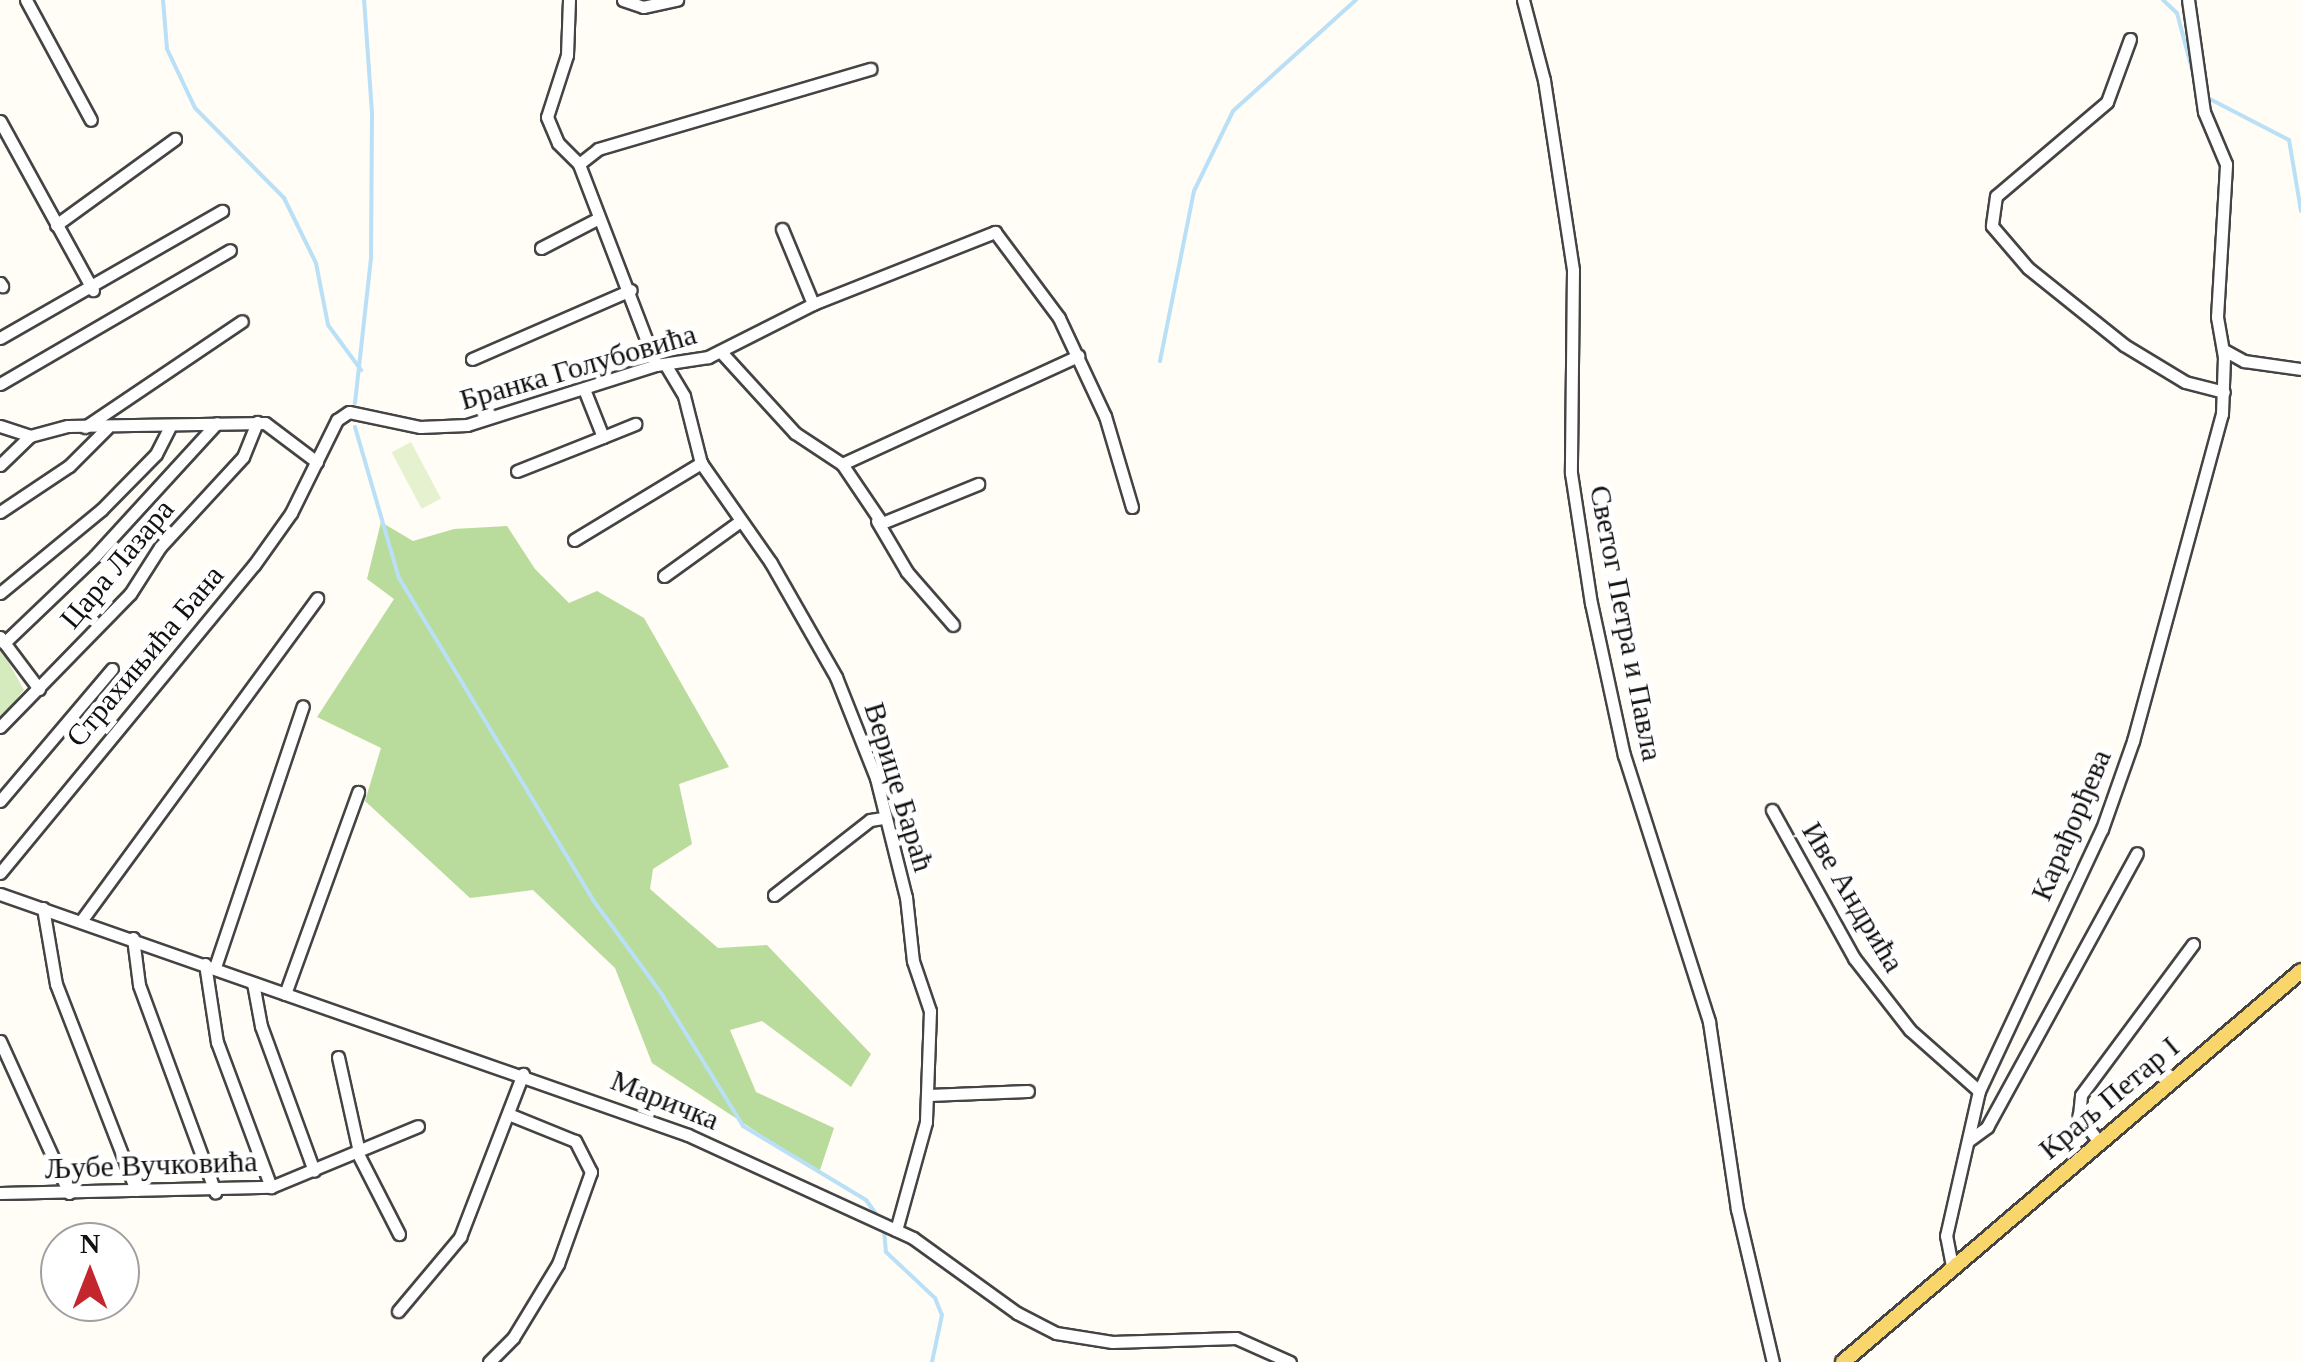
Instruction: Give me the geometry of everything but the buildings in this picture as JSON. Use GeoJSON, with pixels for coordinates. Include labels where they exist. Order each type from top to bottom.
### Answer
{"type":"FeatureCollection","features":[{"type":"Feature","properties":{"kind":"main road","name":"Краљ Петар I"},"geometry":{"type":"LineString","coordinates":[[1846,1362],[1952,1266],[2301,971]]}},
{"type":"Feature","properties":{"kind":"street"},"geometry":{"type":"LineString","coordinates":[[26,0],[90,120]]}},
{"type":"Feature","properties":{"kind":"street","name":"Верице Бараћ"},"geometry":{"type":"LineString","coordinates":[[569,0],[569,46],[547,117],[558,144],[579,164],[577,174],[661,364],[684,396],[701,463],[770,563],[843,690],[868,750],[930,1011],[922,1144],[893,1228]]}},
{"type":"Feature","properties":{"kind":"street"},"geometry":{"type":"LineString","coordinates":[[623,0],[637,7],[677,0]]}},
{"type":"Feature","properties":{"kind":"street","name":"Светог Петра и Павла"},"geometry":{"type":"LineString","coordinates":[[1523,0],[1544,80],[1574,270],[1571,473],[1591,604],[1624,755],[1709,1022],[1737,1209],[1772,1362]]}},
{"type":"Feature","properties":{"kind":"street","name":"Карађорђева"},"geometry":{"type":"LineString","coordinates":[[1952,1266],[1945,1248],[1979,1091],[2102,829],[2133,741],[2224,392],[2224,350],[2218,317],[2226,164],[2204,112],[2188,0]]}},
{"type":"Feature","properties":{"kind":"street"},"geometry":{"type":"LineString","coordinates":[[2130,39],[2107,102],[1996,196],[1992,226],[2028,268],[2139,356],[2185,382],[2224,392]]}},
{"type":"Feature","properties":{"kind":"street"},"geometry":{"type":"LineString","coordinates":[[579,164],[598,150],[870,69]]}},
{"type":"Feature","properties":{"kind":"street"},"geometry":{"type":"LineString","coordinates":[[0,122],[93,290]]}},
{"type":"Feature","properties":{"kind":"street"},"geometry":{"type":"LineString","coordinates":[[56,225],[175,139]]}},
{"type":"Feature","properties":{"kind":"street"},"geometry":{"type":"LineString","coordinates":[[0,338],[93,290],[222,212]]}},
{"type":"Feature","properties":{"kind":"street"},"geometry":{"type":"LineString","coordinates":[[541,248],[599,218]]}},
{"type":"Feature","properties":{"kind":"street"},"geometry":{"type":"LineString","coordinates":[[782,229],[813,304]]}},
{"type":"Feature","properties":{"kind":"street","name":"Бранка Голубовића"},"geometry":{"type":"LineString","coordinates":[[318,462],[337,420],[349,412],[452,428],[661,364],[721,352],[813,304],[992,232],[1059,318],[1078,356]]}},
{"type":"Feature","properties":{"kind":"street"},"geometry":{"type":"LineString","coordinates":[[0,384],[230,250]]}},
{"type":"Feature","properties":{"kind":"street"},"geometry":{"type":"LineString","coordinates":[[472,359],[631,290]]}},
{"type":"Feature","properties":{"kind":"street"},"geometry":{"type":"LineString","coordinates":[[84,426],[242,321]]}},
{"type":"Feature","properties":{"kind":"street"},"geometry":{"type":"LineString","coordinates":[[2224,350],[2244,362],[2301,370]]}},
{"type":"Feature","properties":{"kind":"street"},"geometry":{"type":"LineString","coordinates":[[721,352],[795,434],[842,464],[907,572],[953,625]]}},
{"type":"Feature","properties":{"kind":"street"},"geometry":{"type":"LineString","coordinates":[[842,464],[1078,356],[1108,425],[1132,507]]}},
{"type":"Feature","properties":{"kind":"street"},"geometry":{"type":"LineString","coordinates":[[2225,369],[2244,362]]}},
{"type":"Feature","properties":{"kind":"street"},"geometry":{"type":"LineString","coordinates":[[584,389],[603,436]]}},
{"type":"Feature","properties":{"kind":"street"},"geometry":{"type":"LineString","coordinates":[[0,426],[30,436],[84,426],[257,422],[272,425],[318,462]]}},
{"type":"Feature","properties":{"kind":"street","name":"Цара Лазара"},"geometry":{"type":"LineString","coordinates":[[0,727],[109,618],[160,548],[244,458],[257,422]]}},
{"type":"Feature","properties":{"kind":"street"},"geometry":{"type":"LineString","coordinates":[[38,690],[2,640],[96,556],[216,423]]}},
{"type":"Feature","properties":{"kind":"street"},"geometry":{"type":"LineString","coordinates":[[516,470],[635,424]]}},
{"type":"Feature","properties":{"kind":"street"},"geometry":{"type":"LineString","coordinates":[[0,593],[100,510],[156,454],[170,426]]}},
{"type":"Feature","properties":{"kind":"street"},"geometry":{"type":"LineString","coordinates":[[0,512],[53,478],[107,428]]}},
{"type":"Feature","properties":{"kind":"street"},"geometry":{"type":"LineString","coordinates":[[0,465],[30,436]]}},
{"type":"Feature","properties":{"kind":"street","name":"Страхињића Бана"},"geometry":{"type":"LineString","coordinates":[[0,873],[254,565],[318,462]]}},
{"type":"Feature","properties":{"kind":"street"},"geometry":{"type":"LineString","coordinates":[[574,540],[701,463]]}},
{"type":"Feature","properties":{"kind":"street"},"geometry":{"type":"LineString","coordinates":[[877,521],[892,521],[978,484]]}},
{"type":"Feature","properties":{"kind":"street"},"geometry":{"type":"LineString","coordinates":[[664,576],[739,522]]}},
{"type":"Feature","properties":{"kind":"street"},"geometry":{"type":"LineString","coordinates":[[81,921],[316,598]]}},
{"type":"Feature","properties":{"kind":"street"},"geometry":{"type":"LineString","coordinates":[[0,802],[112,669]]}},
{"type":"Feature","properties":{"kind":"street"},"geometry":{"type":"LineString","coordinates":[[272,1187],[217,1042],[210,966],[304,706]]}},
{"type":"Feature","properties":{"kind":"street"},"geometry":{"type":"LineString","coordinates":[[285,994],[358,792]]}},
{"type":"Feature","properties":{"kind":"street","name":"Иве Андрића"},"geometry":{"type":"LineString","coordinates":[[1772,810],[1854,958],[1910,1030],[1979,1091]]}},
{"type":"Feature","properties":{"kind":"street"},"geometry":{"type":"LineString","coordinates":[[774,895],[870,820],[884,818]]}},
{"type":"Feature","properties":{"kind":"street"},"geometry":{"type":"LineString","coordinates":[[1968,1142],[1987,1127],[2137,853]]}},
{"type":"Feature","properties":{"kind":"street","name":"Маричка"},"geometry":{"type":"LineString","coordinates":[[0,894],[523,1074],[688,1135],[893,1228],[1056,1333],[1112,1342],[1236,1338],[1290,1362]]}},
{"type":"Feature","properties":{"kind":"street"},"geometry":{"type":"LineString","coordinates":[[42,908],[56,984],[136,1190]]}},
{"type":"Feature","properties":{"kind":"street"},"geometry":{"type":"LineString","coordinates":[[133,938],[139,985],[216,1192]]}},
{"type":"Feature","properties":{"kind":"street"},"geometry":{"type":"LineString","coordinates":[[2100,1142],[2079,1115],[2081,1095],[2193,944]]}},
{"type":"Feature","properties":{"kind":"street"},"geometry":{"type":"LineString","coordinates":[[253,982],[260,1026],[314,1171]]}},
{"type":"Feature","properties":{"kind":"street"},"geometry":{"type":"LineString","coordinates":[[0,1041],[69,1193]]}},
{"type":"Feature","properties":{"kind":"street"},"geometry":{"type":"LineString","coordinates":[[338,1056],[358,1151],[399,1234]]}},
{"type":"Feature","properties":{"kind":"street"},"geometry":{"type":"LineString","coordinates":[[398,1311],[460,1237],[511,1115],[523,1074]]}},
{"type":"Feature","properties":{"kind":"street"},"geometry":{"type":"LineString","coordinates":[[928,1094],[1028,1091]]}},
{"type":"Feature","properties":{"kind":"street"},"geometry":{"type":"LineString","coordinates":[[488,1362],[549,1281],[591,1172],[575,1141],[511,1115]]}},
{"type":"Feature","properties":{"kind":"street","name":"Љубе Вучковића"},"geometry":{"type":"LineString","coordinates":[[0,1192],[216,1192],[272,1187],[418,1126]]}},
{"type":"Feature","properties":{"kind":"green space"},"geometry":{"type":"Polygon","coordinates":[[[411,442],[441,499],[422,509],[392,452],[411,442]]]}},
{"type":"Feature","properties":{"kind":"green space"},"geometry":{"type":"Polygon","coordinates":[[[381,522],[413,541],[454,529],[507,526],[535,569],[569,603],[597,591],[644,618],[729,767],[679,784],[692,844],[653,869],[650,889],[718,948],[767,945],[871,1054],[851,1087],[762,1021],[730,1030],[756,1092],[834,1128],[819,1173],[652,1063],[615,968],[533,890],[470,898],[365,801],[381,748],[317,717],[394,599],[367,579],[381,522]]]}},
{"type":"Feature","properties":{"kind":"green space"},"geometry":{"type":"Polygon","coordinates":[[[0,647],[24,690],[0,719],[0,647]]]}},
{"type":"Feature","properties":{"kind":"waterway"},"geometry":{"type":"LineString","coordinates":[[163,0],[167,49],[195,108],[284,198],[316,263],[328,325],[361,370]]}},
{"type":"Feature","properties":{"kind":"waterway"},"geometry":{"type":"LineString","coordinates":[[355,403],[371,258],[372,113],[364,0]]}},
{"type":"Feature","properties":{"kind":"waterway"},"geometry":{"type":"LineString","coordinates":[[1160,361],[1194,191],[1233,111],[1356,0]]}},
{"type":"Feature","properties":{"kind":"waterway"},"geometry":{"type":"LineString","coordinates":[[2163,0],[2177,13],[2194,77]]}},
{"type":"Feature","properties":{"kind":"waterway"},"geometry":{"type":"LineString","coordinates":[[2204,96],[2289,140],[2301,211]]}},
{"type":"Feature","properties":{"kind":"waterway"},"geometry":{"type":"LineString","coordinates":[[355,427],[399,578],[593,900],[661,993],[743,1126],[866,1200],[881,1221]]}},
{"type":"Feature","properties":{"kind":"waterway"},"geometry":{"type":"LineString","coordinates":[[884,1230],[886,1252],[935,1298],[942,1315],[932,1362]]}}]}
